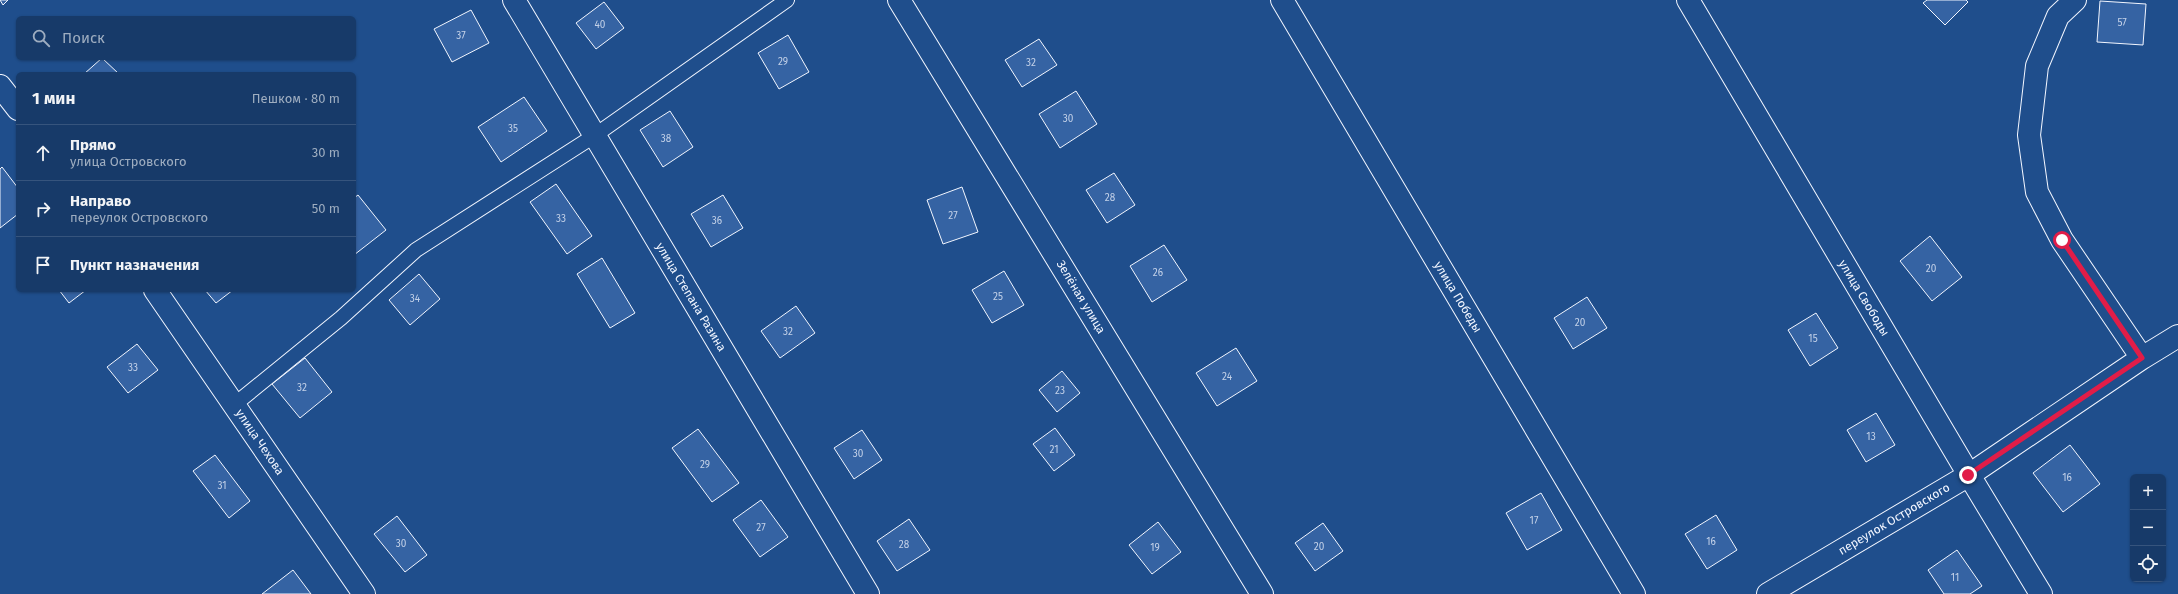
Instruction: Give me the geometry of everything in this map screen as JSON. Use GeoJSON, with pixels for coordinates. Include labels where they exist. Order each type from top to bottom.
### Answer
{"type":"FeatureCollection","features":[{"type":"Feature","properties":{"kind":"street","name":"улица Степана Разина"},"geometry":{"type":"LineString","coordinates":[[514,0],[868,594]]}},
{"type":"Feature","properties":{"kind":"street","name":"Зелёная улица"},"geometry":{"type":"LineString","coordinates":[[900,0],[1262,594]]}},
{"type":"Feature","properties":{"kind":"street","name":"улица Победы"},"geometry":{"type":"LineString","coordinates":[[1282,0],[1634,594]]}},
{"type":"Feature","properties":{"kind":"street","name":"улица Свободы"},"geometry":{"type":"LineString","coordinates":[[1688,0],[1968,475],[2041,594]]}},
{"type":"Feature","properties":{"kind":"street"},"geometry":{"type":"LineString","coordinates":[[2075,0],[2058,16],[2037,66],[2029,135],[2037,192],[2062,240],[2142,358]]}},
{"type":"Feature","properties":{"kind":"street"},"geometry":{"type":"LineString","coordinates":[[0,86],[16,106]]}},
{"type":"Feature","properties":{"kind":"street","name":"улица Чехова"},"geometry":{"type":"LineString","coordinates":[[156,292],[364,594]]}},
{"type":"Feature","properties":{"kind":"street","name":"переулок Островского"},"geometry":{"type":"LineString","coordinates":[[1768,594],[1968,475],[2142,358],[2178,336]]}},
{"type":"Feature","properties":{"kind":"lane"},"geometry":{"type":"LineString","coordinates":[[234,405],[341,318],[416,250],[594,136],[787,0]]}},
{"type":"Feature","properties":{"kind":"building"},"geometry":{"type":"Polygon","coordinates":[[[0,0],[8,0],[3,5],[0,0]]]}},
{"type":"Feature","properties":{"kind":"building"},"geometry":{"type":"Polygon","coordinates":[[[1927,0],[1966,0],[1968,2],[1945,25],[1923,3],[1927,0]]]}},
{"type":"Feature","properties":{"kind":"building"},"geometry":{"type":"Polygon","coordinates":[[[2100,1],[2146,4],[2143,45],[2097,42],[2100,1]]]}},
{"type":"Feature","properties":{"kind":"building"},"geometry":{"type":"Polygon","coordinates":[[[604,2],[624,28],[596,49],[576,23],[604,2]]]}},
{"type":"Feature","properties":{"kind":"building"},"geometry":{"type":"Polygon","coordinates":[[[471,10],[489,43],[452,62],[434,29],[471,10]]]}},
{"type":"Feature","properties":{"kind":"building"},"geometry":{"type":"Polygon","coordinates":[[[788,35],[809,72],[779,89],[758,53],[788,35]]]}},
{"type":"Feature","properties":{"kind":"building"},"geometry":{"type":"Polygon","coordinates":[[[1039,39],[1057,65],[1022,87],[1005,60],[1039,39]]]}},
{"type":"Feature","properties":{"kind":"building"},"geometry":{"type":"Polygon","coordinates":[[[100,60],[104,60],[117,72],[86,72],[100,60]]]}},
{"type":"Feature","properties":{"kind":"building"},"geometry":{"type":"Polygon","coordinates":[[[1076,91],[1097,124],[1060,148],[1039,114],[1076,91]]]}},
{"type":"Feature","properties":{"kind":"building"},"geometry":{"type":"Polygon","coordinates":[[[524,97],[547,131],[501,162],[478,127],[524,97]]]}},
{"type":"Feature","properties":{"kind":"building"},"geometry":{"type":"Polygon","coordinates":[[[670,111],[693,147],[663,167],[640,130],[670,111]]]}},
{"type":"Feature","properties":{"kind":"building"},"geometry":{"type":"Polygon","coordinates":[[[2,167],[16,185],[16,216],[0,228],[0,169],[2,167]]]}},
{"type":"Feature","properties":{"kind":"building"},"geometry":{"type":"Polygon","coordinates":[[[1114,173],[1135,205],[1107,223],[1086,190],[1114,173]]]}},
{"type":"Feature","properties":{"kind":"building"},"geometry":{"type":"Polygon","coordinates":[[[556,184],[592,236],[567,254],[530,202],[556,184]]]}},
{"type":"Feature","properties":{"kind":"building"},"geometry":{"type":"Polygon","coordinates":[[[962,187],[978,232],[943,244],[927,200],[962,187]]]}},
{"type":"Feature","properties":{"kind":"building"},"geometry":{"type":"Polygon","coordinates":[[[358,195],[386,230],[356,253],[356,196],[358,195]]]}},
{"type":"Feature","properties":{"kind":"building"},"geometry":{"type":"Polygon","coordinates":[[[723,195],[743,228],[711,247],[691,214],[723,195]]]}},
{"type":"Feature","properties":{"kind":"building"},"geometry":{"type":"Polygon","coordinates":[[[1930,236],[1962,277],[1932,301],[1900,261],[1930,236]]]}},
{"type":"Feature","properties":{"kind":"building"},"geometry":{"type":"Polygon","coordinates":[[[1164,245],[1187,280],[1152,302],[1130,266],[1164,245]]]}},
{"type":"Feature","properties":{"kind":"building"},"geometry":{"type":"Polygon","coordinates":[[[602,258],[635,313],[610,328],[577,274],[602,258]]]}},
{"type":"Feature","properties":{"kind":"building"},"geometry":{"type":"Polygon","coordinates":[[[1004,271],[1024,305],[992,323],[972,290],[1004,271]]]}},
{"type":"Feature","properties":{"kind":"building"},"geometry":{"type":"Polygon","coordinates":[[[419,274],[440,299],[410,325],[389,300],[419,274]]]}},
{"type":"Feature","properties":{"kind":"building"},"geometry":{"type":"Polygon","coordinates":[[[61,292],[83,292],[69,303],[61,292]]]}},
{"type":"Feature","properties":{"kind":"building"},"geometry":{"type":"Polygon","coordinates":[[[207,292],[230,292],[216,303],[207,292]]]}},
{"type":"Feature","properties":{"kind":"building"},"geometry":{"type":"Polygon","coordinates":[[[1587,297],[1607,328],[1573,349],[1554,318],[1587,297]]]}},
{"type":"Feature","properties":{"kind":"building"},"geometry":{"type":"Polygon","coordinates":[[[796,306],[815,333],[780,358],[761,331],[796,306]]]}},
{"type":"Feature","properties":{"kind":"building"},"geometry":{"type":"Polygon","coordinates":[[[1816,313],[1838,348],[1810,366],[1788,330],[1816,313]]]}},
{"type":"Feature","properties":{"kind":"building"},"geometry":{"type":"Polygon","coordinates":[[[137,344],[158,370],[128,393],[107,367],[137,344]]]}},
{"type":"Feature","properties":{"kind":"building"},"geometry":{"type":"Polygon","coordinates":[[[1236,348],[1257,381],[1217,406],[1196,373],[1236,348]]]}},
{"type":"Feature","properties":{"kind":"building"},"geometry":{"type":"Polygon","coordinates":[[[305,358],[332,392],[300,418],[272,384],[305,358]]]}},
{"type":"Feature","properties":{"kind":"building"},"geometry":{"type":"Polygon","coordinates":[[[1062,371],[1080,393],[1057,412],[1039,390],[1062,371]]]}},
{"type":"Feature","properties":{"kind":"building"},"geometry":{"type":"Polygon","coordinates":[[[1876,413],[1895,445],[1866,462],[1847,430],[1876,413]]]}},
{"type":"Feature","properties":{"kind":"building"},"geometry":{"type":"Polygon","coordinates":[[[1055,428],[1075,455],[1054,471],[1033,444],[1055,428]]]}},
{"type":"Feature","properties":{"kind":"building"},"geometry":{"type":"Polygon","coordinates":[[[698,429],[739,483],[712,502],[672,448],[698,429]]]}},
{"type":"Feature","properties":{"kind":"building"},"geometry":{"type":"Polygon","coordinates":[[[862,430],[882,460],[854,479],[834,448],[862,430]]]}},
{"type":"Feature","properties":{"kind":"building"},"geometry":{"type":"Polygon","coordinates":[[[2070,445],[2100,484],[2063,512],[2033,473],[2070,445]]]}},
{"type":"Feature","properties":{"kind":"building"},"geometry":{"type":"Polygon","coordinates":[[[215,455],[250,501],[229,518],[193,471],[215,455]]]}},
{"type":"Feature","properties":{"kind":"building"},"geometry":{"type":"Polygon","coordinates":[[[1541,493],[1562,530],[1527,550],[1506,513],[1541,493]]]}},
{"type":"Feature","properties":{"kind":"building"},"geometry":{"type":"Polygon","coordinates":[[[761,500],[788,537],[760,557],[733,520],[761,500]]]}},
{"type":"Feature","properties":{"kind":"building"},"geometry":{"type":"Polygon","coordinates":[[[1716,515],[1737,550],[1707,569],[1685,534],[1716,515]]]}},
{"type":"Feature","properties":{"kind":"building"},"geometry":{"type":"Polygon","coordinates":[[[397,516],[427,555],[405,572],[374,534],[397,516]]]}},
{"type":"Feature","properties":{"kind":"building"},"geometry":{"type":"Polygon","coordinates":[[[909,519],[930,550],[897,571],[877,541],[909,519]]]}},
{"type":"Feature","properties":{"kind":"building"},"geometry":{"type":"Polygon","coordinates":[[[1158,522],[1181,552],[1152,574],[1129,545],[1158,522]]]}},
{"type":"Feature","properties":{"kind":"building"},"geometry":{"type":"Polygon","coordinates":[[[1323,523],[1343,551],[1315,571],[1295,543],[1323,523]]]}},
{"type":"Feature","properties":{"kind":"building"},"geometry":{"type":"Polygon","coordinates":[[[1957,550],[1982,586],[1970,594],[1944,594],[1928,570],[1957,550]]]}},
{"type":"Feature","properties":{"kind":"building"},"geometry":{"type":"Polygon","coordinates":[[[293,570],[311,594],[262,594],[293,570]]]}},
{"type":"Feature","properties":{"kind":"route"},"geometry":{"type":"LineString","coordinates":[[1968,475],[2142,358],[2062,240]]}}]}
